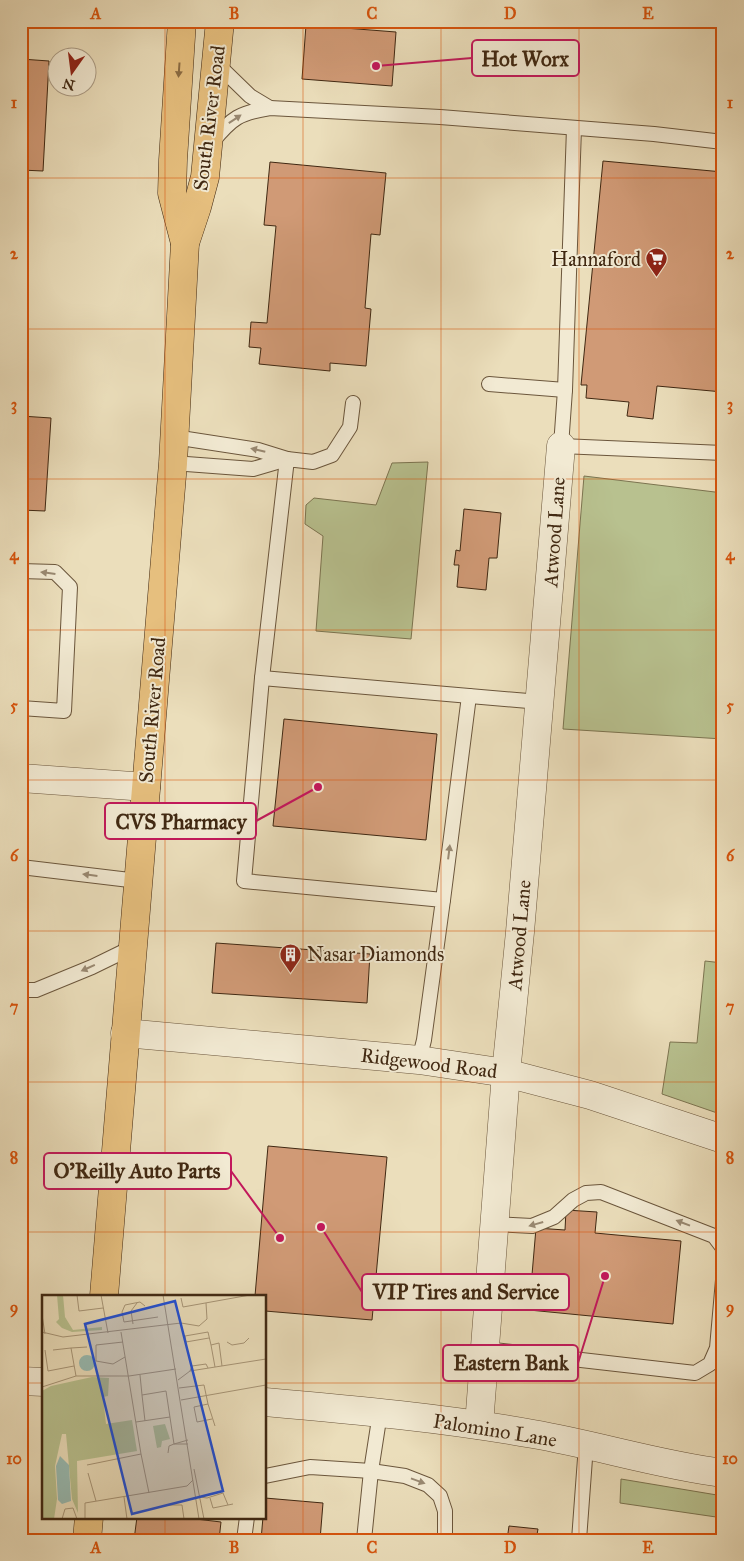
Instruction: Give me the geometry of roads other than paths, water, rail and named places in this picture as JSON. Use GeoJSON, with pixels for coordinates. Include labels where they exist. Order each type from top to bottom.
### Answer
{"type":"FeatureCollection","features":[{"type":"Feature","properties":{"kind":"main road","name":"South River Road"},"geometry":{"type":"LineString","coordinates":[[182,21],[172,193],[185,243]]}},
{"type":"Feature","properties":{"kind":"main road","name":"South River Road"},"geometry":{"type":"LineString","coordinates":[[104,1295],[174,450],[185,243],[203,184],[209,145],[220,21]]}},
{"type":"Feature","properties":{"kind":"main road"},"geometry":{"type":"LineString","coordinates":[[87,1540],[88,1518]]}},
{"type":"Feature","properties":{"kind":"street","name":"Atwood Lane"},"geometry":{"type":"LineString","coordinates":[[479,1425],[506,1073],[520,932],[561,446]]}},
{"type":"Feature","properties":{"kind":"street"},"geometry":{"type":"LineString","coordinates":[[21,778],[146,787]]}},
{"type":"Feature","properties":{"kind":"street","name":"Ridgewood Road"},"geometry":{"type":"LineString","coordinates":[[125,1033],[419,1060],[506,1073],[590,1095],[723,1139]]}},
{"type":"Feature","properties":{"kind":"street"},"geometry":{"type":"LineString","coordinates":[[21,1381],[42,1382]]}},
{"type":"Feature","properties":{"kind":"street","name":"Palomino Lane"},"geometry":{"type":"LineString","coordinates":[[266,1402],[479,1425],[535,1434],[723,1473]]}},
{"type":"Feature","properties":{"kind":"lane"},"geometry":{"type":"LineString","coordinates":[[216,63],[250,96],[270,108]]}},
{"type":"Feature","properties":{"kind":"lane"},"geometry":{"type":"LineString","coordinates":[[209,145],[226,125],[238,116],[270,108],[440,117],[654,134],[723,142]]}},
{"type":"Feature","properties":{"kind":"lane"},"geometry":{"type":"LineString","coordinates":[[574,128],[565,390],[561,446],[723,453]]}},
{"type":"Feature","properties":{"kind":"lane"},"geometry":{"type":"LineString","coordinates":[[489,384],[565,390]]}},
{"type":"Feature","properties":{"kind":"lane"},"geometry":{"type":"LineString","coordinates":[[174,450],[258,450],[287,459],[313,462],[332,455],[350,427],[353,403]]}},
{"type":"Feature","properties":{"kind":"lane"},"geometry":{"type":"LineString","coordinates":[[174,450],[253,469],[287,459]]}},
{"type":"Feature","properties":{"kind":"lane"},"geometry":{"type":"LineString","coordinates":[[287,459],[262,678],[244,881],[443,900]]}},
{"type":"Feature","properties":{"kind":"lane"},"geometry":{"type":"LineString","coordinates":[[21,571],[55,572],[70,587],[64,710],[21,708]]}},
{"type":"Feature","properties":{"kind":"lane"},"geometry":{"type":"LineString","coordinates":[[262,678],[540,702]]}},
{"type":"Feature","properties":{"kind":"lane"},"geometry":{"type":"LineString","coordinates":[[419,1060],[424,1040],[469,696]]}},
{"type":"Feature","properties":{"kind":"lane"},"geometry":{"type":"LineString","coordinates":[[21,867],[138,881]]}},
{"type":"Feature","properties":{"kind":"lane"},"geometry":{"type":"LineString","coordinates":[[22,993],[36,990],[92,967],[133,947]]}},
{"type":"Feature","properties":{"kind":"lane"},"geometry":{"type":"LineString","coordinates":[[495,1224],[532,1226],[554,1217],[573,1200],[586,1193],[601,1192],[714,1236],[723,1248]]}},
{"type":"Feature","properties":{"kind":"lane"},"geometry":{"type":"LineString","coordinates":[[485,1350],[695,1373],[710,1364],[717,1348],[723,1280]]}},
{"type":"Feature","properties":{"kind":"lane"},"geometry":{"type":"LineString","coordinates":[[364,1540],[371,1471],[380,1413]]}},
{"type":"Feature","properties":{"kind":"lane"},"geometry":{"type":"LineString","coordinates":[[579,1540],[586,1445]]}},
{"type":"Feature","properties":{"kind":"lane"},"geometry":{"type":"LineString","coordinates":[[266,1476],[310,1467],[371,1471],[405,1476],[428,1484],[440,1496],[446,1511],[445,1540]]}},
{"type":"Feature","properties":{"kind":"lane"},"geometry":{"type":"LineString","coordinates":[[244,1540],[247,1518]]}},
{"type":"Feature","properties":{"kind":"place","name":"Hot Worx"},"geometry":{"type":"Point","coordinates":[376,66]}},
{"type":"Feature","properties":{"kind":"place","name":"Hannaford"},"geometry":{"type":"Point","coordinates":[657,278]}},
{"type":"Feature","properties":{"kind":"place","name":"CVS Pharmacy"},"geometry":{"type":"Point","coordinates":[318,787]}},
{"type":"Feature","properties":{"kind":"place","name":"Nasar Diamonds"},"geometry":{"type":"Point","coordinates":[291,973]}},
{"type":"Feature","properties":{"kind":"place","name":"VIP Tires and Service"},"geometry":{"type":"Point","coordinates":[321,1227]}},
{"type":"Feature","properties":{"kind":"place","name":"O'Reilly Auto Parts"},"geometry":{"type":"Point","coordinates":[280,1238]}},
{"type":"Feature","properties":{"kind":"place","name":"Eastern Bank"},"geometry":{"type":"Point","coordinates":[605,1276]}}]}
